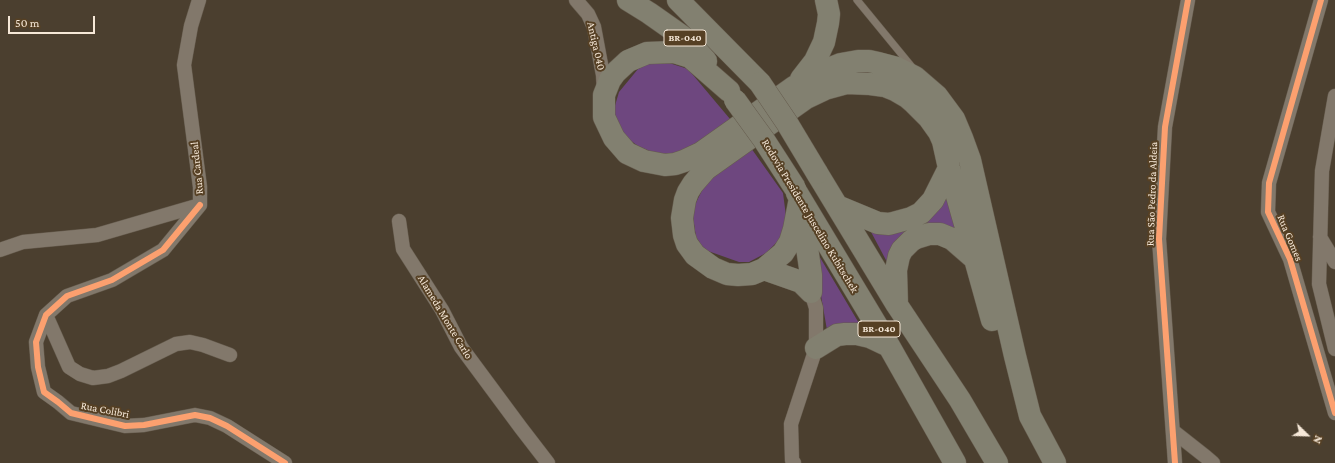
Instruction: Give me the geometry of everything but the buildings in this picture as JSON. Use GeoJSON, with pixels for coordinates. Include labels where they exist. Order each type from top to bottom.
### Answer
{"type":"FeatureCollection","features":[{"type":"Feature","properties":{"kind":"highway","name":"Rodovia Presidente Juscelino Kubitschek"},"geometry":{"type":"LineString","coordinates":[[628,0],[686,39],[704,59],[764,140],[889,346],[954,463]]}},
{"type":"Feature","properties":{"kind":"highway","name":"BR-040"},"geometry":{"type":"LineString","coordinates":[[678,0],[760,83],[787,123],[896,305],[960,400],[997,463]]}},
{"type":"Feature","properties":{"kind":"highway"},"geometry":{"type":"LineString","coordinates":[[794,87],[815,61],[824,42],[828,23],[826,0]]}},
{"type":"Feature","properties":{"kind":"highway"},"geometry":{"type":"LineString","coordinates":[[732,96],[690,57],[666,51],[647,53],[628,61],[610,80],[604,95],[604,117],[614,138],[621,148],[627,153],[644,161],[665,165],[675,164],[701,153],[794,87],[824,70],[841,64],[858,61],[878,63],[897,68],[914,77],[930,89],[945,106],[954,119],[970,160],[1013,349],[1030,416],[1055,463]]}},
{"type":"Feature","properties":{"kind":"highway"},"geometry":{"type":"LineString","coordinates":[[797,193],[794,229],[790,242],[783,253],[764,269],[752,274],[727,274],[713,268],[701,260],[691,250],[684,235],[682,226],[684,205],[688,192],[706,169],[806,98],[825,89],[847,83],[885,86],[907,97],[933,122],[943,141],[949,168],[1020,419],[1042,463]]}},
{"type":"Feature","properties":{"kind":"highway"},"geometry":{"type":"LineString","coordinates":[[837,206],[878,223],[889,224],[911,218],[921,213],[933,200],[949,168]]}},
{"type":"Feature","properties":{"kind":"highway"},"geometry":{"type":"LineString","coordinates":[[797,193],[811,275],[811,292]]}},
{"type":"Feature","properties":{"kind":"highway"},"geometry":{"type":"LineString","coordinates":[[896,305],[896,262],[902,250],[910,241],[929,234],[940,234],[959,243],[975,259]]}},
{"type":"Feature","properties":{"kind":"highway"},"geometry":{"type":"LineString","coordinates":[[764,269],[801,282],[811,292]]}},
{"type":"Feature","properties":{"kind":"highway"},"geometry":{"type":"LineString","coordinates":[[816,348],[837,335],[845,334],[857,334],[870,337],[889,346]]}},
{"type":"Feature","properties":{"kind":"street","name":"Rua Cardeal"},"geometry":{"type":"LineString","coordinates":[[0,250],[23,242],[97,235],[200,204],[200,187],[184,65],[191,26],[200,0]]}},
{"type":"Feature","properties":{"kind":"street","name":"Antiga 040"},"geometry":{"type":"LineString","coordinates":[[576,0],[588,14],[594,27],[603,75],[604,95]]}},
{"type":"Feature","properties":{"kind":"street","name":"Rua São Pedro da Aldeia"},"geometry":{"type":"LineString","coordinates":[[1175,463],[1159,239],[1165,127],[1188,0]]}},
{"type":"Feature","properties":{"kind":"street","name":"Rua Gomes"},"geometry":{"type":"LineString","coordinates":[[1321,0],[1269,183],[1268,212],[1290,259],[1335,413]]}},
{"type":"Feature","properties":{"kind":"street"},"geometry":{"type":"LineString","coordinates":[[1335,96],[1322,171],[1319,284],[1335,350]]}},
{"type":"Feature","properties":{"kind":"street","name":"Rua Colibri"},"geometry":{"type":"LineString","coordinates":[[200,204],[163,250],[112,280],[67,296],[46,316],[36,342],[38,366],[44,392],[71,413],[125,426],[144,425],[195,415],[210,418],[227,426],[285,463]]}},
{"type":"Feature","properties":{"kind":"street","name":"Alameda Monte Carlo"},"geometry":{"type":"LineString","coordinates":[[399,221],[403,249],[442,310],[461,347],[548,463]]}},
{"type":"Feature","properties":{"kind":"street"},"geometry":{"type":"LineString","coordinates":[[1320,237],[1335,262]]}},
{"type":"Feature","properties":{"kind":"street"},"geometry":{"type":"LineString","coordinates":[[794,463],[792,460],[792,424],[816,348],[816,308],[811,292]]}},
{"type":"Feature","properties":{"kind":"street"},"geometry":{"type":"LineString","coordinates":[[46,316],[70,367],[80,374],[93,378],[108,376],[121,371],[176,344],[190,342],[230,355]]}},
{"type":"Feature","properties":{"kind":"street"},"geometry":{"type":"LineString","coordinates":[[1172,431],[1213,463]]}},
{"type":"Feature","properties":{"kind":"lane"},"geometry":{"type":"LineString","coordinates":[[857,0],[930,89]]}},
{"type":"Feature","properties":{"kind":"shaded area"},"geometry":{"type":"Polygon","coordinates":[[[666,62],[688,69],[730,119],[703,139],[676,154],[665,155],[654,153],[638,146],[623,135],[616,123],[614,109],[619,92],[638,69],[650,63],[666,62]]]}},
{"type":"Feature","properties":{"kind":"shaded area"},"geometry":{"type":"Polygon","coordinates":[[[751,148],[783,193],[786,216],[785,227],[780,239],[766,253],[749,262],[739,262],[708,251],[702,246],[696,237],[692,211],[706,182],[751,148]]]}},
{"type":"Feature","properties":{"kind":"shaded area"},"geometry":{"type":"Polygon","coordinates":[[[948,191],[960,239],[953,235],[887,262],[870,230],[948,191]]]}},
{"type":"Feature","properties":{"kind":"shaded area"},"geometry":{"type":"Polygon","coordinates":[[[815,249],[860,325],[827,330],[813,250],[815,249]]]}},
{"type":"Feature","properties":{"kind":"cycle path"},"geometry":{"type":"LineString","coordinates":[[1175,463],[1159,239],[1165,127],[1188,0]]}},
{"type":"Feature","properties":{"kind":"cycle path"},"geometry":{"type":"LineString","coordinates":[[1321,0],[1269,183],[1268,212],[1290,259],[1335,413]]}},
{"type":"Feature","properties":{"kind":"cycle path"},"geometry":{"type":"LineString","coordinates":[[200,205],[163,250],[112,280],[67,296],[46,315],[36,342],[38,367],[44,392],[71,413],[125,426],[144,425],[195,415],[210,418],[227,426],[285,463]]}}]}
